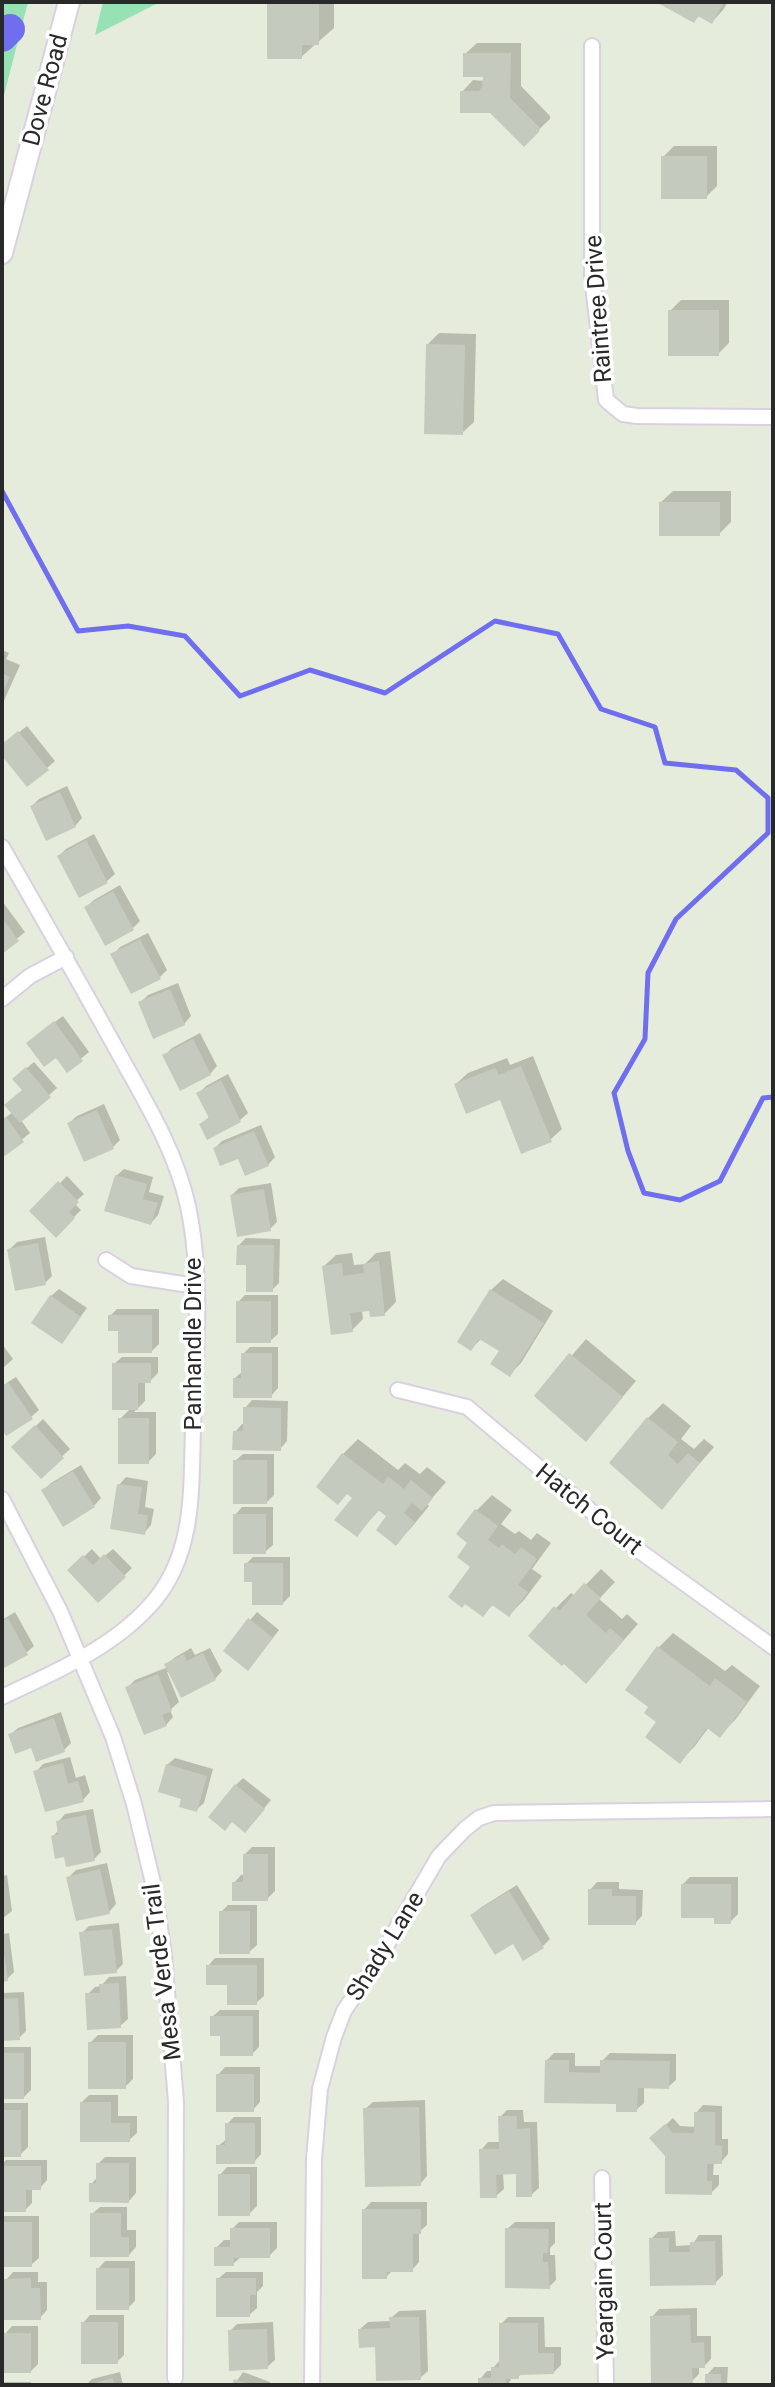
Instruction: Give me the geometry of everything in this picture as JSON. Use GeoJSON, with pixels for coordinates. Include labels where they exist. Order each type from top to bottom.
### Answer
{"type":"FeatureCollection","features":[{"type":"Feature","properties":{"kind":"main road","name":"Dove Road"},"geometry":{"type":"LineString","coordinates":[[2,253],[66,8]]}},
{"type":"Feature","properties":{"kind":"street","name":"Raintree Drive"},"geometry":{"type":"LineString","coordinates":[[592,46],[592,276],[606,400],[623,414],[637,416],[773,417]]}},
{"type":"Feature","properties":{"kind":"street","name":"Panhandle Drive"},"geometry":{"type":"LineString","coordinates":[[2,847],[154,1117],[178,1170],[193,1239],[197,1315],[191,1489],[181,1558],[153,1602],[122,1631],[80,1660],[2,1697]]}},
{"type":"Feature","properties":{"kind":"street"},"geometry":{"type":"LineString","coordinates":[[2,999],[30,976],[66,957]]}},
{"type":"Feature","properties":{"kind":"street"},"geometry":{"type":"LineString","coordinates":[[106,1260],[131,1276],[196,1286]]}},
{"type":"Feature","properties":{"kind":"street","name":"Hatch Court"},"geometry":{"type":"LineString","coordinates":[[398,1390],[467,1407],[634,1547],[773,1647]]}},
{"type":"Feature","properties":{"kind":"street","name":"Mesa Verde Trail"},"geometry":{"type":"LineString","coordinates":[[2,1499],[60,1611],[113,1737],[134,1804],[154,1887],[164,1955],[176,2102],[175,2378]]}},
{"type":"Feature","properties":{"kind":"street","name":"Shady Lane"},"geometry":{"type":"LineString","coordinates":[[312,2385],[314,2159],[320,2089],[344,2011],[439,1856],[479,1818],[494,1813],[773,1809]]}},
{"type":"Feature","properties":{"kind":"street","name":"Yeargain Court"},"geometry":{"type":"LineString","coordinates":[[602,2178],[606,2385]]}},
{"type":"Feature","properties":{"kind":"green space"},"geometry":{"type":"Polygon","coordinates":[[[2,2],[28,2],[2,103],[2,2]]]}},
{"type":"Feature","properties":{"kind":"green space"},"geometry":{"type":"Polygon","coordinates":[[[103,2],[160,2],[95,35],[103,2]]]}},
{"type":"Feature","properties":{"kind":"building"},"geometry":{"type":"Polygon","coordinates":[[[267,2],[319,2],[319,45],[302,45],[302,59],[267,59],[267,2]]]}},
{"type":"Feature","properties":{"kind":"building"},"geometry":{"type":"Polygon","coordinates":[[[656,2],[724,2],[712,24],[698,16],[694,23],[656,2]]]}},
{"type":"Feature","properties":{"kind":"building"},"geometry":{"type":"Polygon","coordinates":[[[463,53],[511,53],[510,98],[540,128],[524,147],[490,113],[460,113],[460,91],[479,91],[483,77],[463,77],[463,53]]]}},
{"type":"Feature","properties":{"kind":"building"},"geometry":{"type":"Polygon","coordinates":[[[661,156],[707,156],[707,199],[661,199],[661,156]]]}},
{"type":"Feature","properties":{"kind":"building"},"geometry":{"type":"Polygon","coordinates":[[[668,310],[719,310],[719,356],[668,356],[668,310]]]}},
{"type":"Feature","properties":{"kind":"building"},"geometry":{"type":"Polygon","coordinates":[[[426,344],[465,345],[463,435],[424,434],[426,344]]]}},
{"type":"Feature","properties":{"kind":"building"},"geometry":{"type":"Polygon","coordinates":[[[659,502],[720,502],[720,536],[659,536],[659,502]]]}},
{"type":"Feature","properties":{"kind":"building"},"geometry":{"type":"Polygon","coordinates":[[[2,673],[10,677],[2,694],[2,673]]]}},
{"type":"Feature","properties":{"kind":"building"},"geometry":{"type":"Polygon","coordinates":[[[18,731],[49,770],[27,787],[2,756],[2,744],[18,731]]]}},
{"type":"Feature","properties":{"kind":"building"},"geometry":{"type":"Polygon","coordinates":[[[60,792],[76,827],[46,841],[30,806],[60,792]]]}},
{"type":"Feature","properties":{"kind":"building"},"geometry":{"type":"Polygon","coordinates":[[[86,840],[108,883],[79,898],[57,856],[86,840]]]}},
{"type":"Feature","properties":{"kind":"building"},"geometry":{"type":"Polygon","coordinates":[[[113,891],[134,930],[105,946],[84,907],[113,891]]]}},
{"type":"Feature","properties":{"kind":"building"},"geometry":{"type":"Polygon","coordinates":[[[2,918],[19,941],[2,954],[2,918]]]}},
{"type":"Feature","properties":{"kind":"building"},"geometry":{"type":"Polygon","coordinates":[[[140,939],[161,979],[131,994],[110,954],[140,939]]]}},
{"type":"Feature","properties":{"kind":"building"},"geometry":{"type":"Polygon","coordinates":[[[170,989],[185,1025],[153,1039],[138,1002],[170,989]]]}},
{"type":"Feature","properties":{"kind":"building"},"geometry":{"type":"Polygon","coordinates":[[[54,1021],[83,1061],[67,1073],[56,1058],[44,1067],[26,1043],[54,1021]]]}},
{"type":"Feature","properties":{"kind":"building"},"geometry":{"type":"Polygon","coordinates":[[[193,1039],[211,1075],[180,1091],[162,1055],[193,1039]]]}},
{"type":"Feature","properties":{"kind":"building"},"geometry":{"type":"Polygon","coordinates":[[[521,1066],[552,1142],[521,1154],[500,1100],[466,1114],[454,1084],[495,1068],[499,1075],[521,1066]]]}},
{"type":"Feature","properties":{"kind":"building"},"geometry":{"type":"Polygon","coordinates":[[[26,1067],[51,1097],[20,1123],[4,1105],[22,1090],[12,1079],[26,1067]]]}},
{"type":"Feature","properties":{"kind":"building"},"geometry":{"type":"Polygon","coordinates":[[[221,1080],[241,1122],[207,1140],[199,1124],[209,1118],[196,1093],[221,1080]]]}},
{"type":"Feature","properties":{"kind":"building"},"geometry":{"type":"Polygon","coordinates":[[[97,1110],[114,1149],[84,1162],[67,1123],[97,1110]]]}},
{"type":"Feature","properties":{"kind":"building"},"geometry":{"type":"Polygon","coordinates":[[[6,1117],[24,1142],[2,1158],[2,1120],[6,1117]]]}},
{"type":"Feature","properties":{"kind":"building"},"geometry":{"type":"Polygon","coordinates":[[[254,1131],[269,1166],[245,1176],[238,1159],[220,1166],[213,1148],[254,1131]]]}},
{"type":"Feature","properties":{"kind":"building"},"geometry":{"type":"Polygon","coordinates":[[[115,1175],[147,1184],[143,1199],[158,1203],[151,1225],[104,1211],[115,1175]]]}},
{"type":"Feature","properties":{"kind":"building"},"geometry":{"type":"Polygon","coordinates":[[[58,1181],[79,1202],[69,1212],[75,1218],[56,1238],[29,1211],[58,1181]]]}},
{"type":"Feature","properties":{"kind":"building"},"geometry":{"type":"Polygon","coordinates":[[[264,1189],[271,1231],[237,1237],[230,1195],[264,1189]]]}},
{"type":"Feature","properties":{"kind":"building"},"geometry":{"type":"Polygon","coordinates":[[[38,1243],[46,1285],[15,1291],[7,1249],[38,1243]]]}},
{"type":"Feature","properties":{"kind":"building"},"geometry":{"type":"Polygon","coordinates":[[[237,1245],[274,1245],[273,1292],[246,1292],[246,1265],[236,1265],[237,1245]]]}},
{"type":"Feature","properties":{"kind":"building"},"geometry":{"type":"Polygon","coordinates":[[[379,1261],[385,1316],[370,1317],[369,1311],[350,1313],[353,1332],[331,1335],[322,1266],[342,1263],[343,1276],[364,1273],[363,1264],[379,1261]]]}},
{"type":"Feature","properties":{"kind":"building"},"geometry":{"type":"Polygon","coordinates":[[[490,1289],[544,1323],[510,1377],[490,1364],[499,1351],[479,1339],[471,1351],[457,1342],[490,1289]]]}},
{"type":"Feature","properties":{"kind":"building"},"geometry":{"type":"Polygon","coordinates":[[[50,1295],[81,1317],[62,1344],[31,1323],[50,1295]]]}},
{"type":"Feature","properties":{"kind":"building"},"geometry":{"type":"Polygon","coordinates":[[[236,1301],[271,1301],[271,1343],[236,1343],[236,1301]]]}},
{"type":"Feature","properties":{"kind":"building"},"geometry":{"type":"Polygon","coordinates":[[[108,1315],[152,1315],[152,1353],[118,1353],[118,1331],[108,1331],[108,1315]]]}},
{"type":"Feature","properties":{"kind":"building"},"geometry":{"type":"Polygon","coordinates":[[[241,1353],[272,1353],[272,1398],[233,1398],[233,1378],[241,1378],[241,1353]]]}},
{"type":"Feature","properties":{"kind":"building"},"geometry":{"type":"Polygon","coordinates":[[[569,1353],[623,1397],[586,1442],[534,1396],[569,1353]]]}},
{"type":"Feature","properties":{"kind":"building"},"geometry":{"type":"Polygon","coordinates":[[[112,1363],[151,1363],[151,1383],[138,1383],[138,1410],[112,1410],[112,1363]]]}},
{"type":"Feature","properties":{"kind":"building"},"geometry":{"type":"Polygon","coordinates":[[[8,1382],[33,1419],[6,1436],[2,1430],[2,1387],[8,1382]]]}},
{"type":"Feature","properties":{"kind":"building"},"geometry":{"type":"Polygon","coordinates":[[[243,1407],[281,1408],[281,1451],[232,1450],[233,1431],[243,1431],[243,1407]]]}},
{"type":"Feature","properties":{"kind":"building"},"geometry":{"type":"Polygon","coordinates":[[[647,1417],[678,1442],[668,1455],[678,1464],[688,1453],[700,1463],[662,1510],[609,1463],[647,1417]]]}},
{"type":"Feature","properties":{"kind":"building"},"geometry":{"type":"Polygon","coordinates":[[[118,1418],[149,1418],[149,1464],[118,1464],[118,1418]]]}},
{"type":"Feature","properties":{"kind":"building"},"geometry":{"type":"Polygon","coordinates":[[[35,1425],[64,1458],[41,1479],[11,1447],[35,1425]]]}},
{"type":"Feature","properties":{"kind":"building"},"geometry":{"type":"Polygon","coordinates":[[[342,1453],[383,1484],[388,1476],[404,1489],[411,1480],[433,1498],[422,1511],[412,1503],[404,1513],[415,1522],[396,1546],[376,1530],[386,1516],[378,1510],[357,1537],[334,1520],[352,1498],[347,1494],[338,1505],[316,1487],[342,1453]]]}},
{"type":"Feature","properties":{"kind":"building"},"geometry":{"type":"Polygon","coordinates":[[[233,1460],[267,1460],[267,1504],[233,1504],[233,1460]]]}},
{"type":"Feature","properties":{"kind":"building"},"geometry":{"type":"Polygon","coordinates":[[[73,1471],[95,1507],[63,1527],[41,1490],[73,1471]]]}},
{"type":"Feature","properties":{"kind":"building"},"geometry":{"type":"Polygon","coordinates":[[[117,1484],[142,1487],[138,1514],[148,1515],[145,1535],[110,1529],[117,1484]]]}},
{"type":"Feature","properties":{"kind":"building"},"geometry":{"type":"Polygon","coordinates":[[[475,1509],[498,1526],[488,1540],[499,1548],[502,1544],[515,1554],[521,1547],[537,1559],[518,1585],[528,1592],[509,1617],[492,1605],[483,1617],[465,1604],[462,1608],[448,1597],[470,1567],[457,1557],[467,1543],[456,1534],[475,1509]]]}},
{"type":"Feature","properties":{"kind":"building"},"geometry":{"type":"Polygon","coordinates":[[[233,1514],[266,1514],[266,1554],[233,1554],[233,1514]]]}},
{"type":"Feature","properties":{"kind":"building"},"geometry":{"type":"Polygon","coordinates":[[[104,1554],[126,1577],[98,1603],[67,1570],[83,1555],[93,1565],[104,1554]]]}},
{"type":"Feature","properties":{"kind":"building"},"geometry":{"type":"Polygon","coordinates":[[[244,1563],[283,1563],[283,1605],[252,1605],[252,1582],[244,1582],[244,1563]]]}},
{"type":"Feature","properties":{"kind":"building"},"geometry":{"type":"Polygon","coordinates":[[[584,1583],[601,1598],[586,1615],[606,1633],[610,1628],[624,1640],[586,1684],[528,1636],[554,1606],[559,1611],[584,1583]]]}},
{"type":"Feature","properties":{"kind":"building"},"geometry":{"type":"Polygon","coordinates":[[[8,1618],[28,1655],[2,1669],[2,1621],[8,1618]]]}},
{"type":"Feature","properties":{"kind":"building"},"geometry":{"type":"Polygon","coordinates":[[[248,1618],[273,1638],[248,1671],[223,1651],[248,1618]]]}},
{"type":"Feature","properties":{"kind":"building"},"geometry":{"type":"Polygon","coordinates":[[[657,1646],[710,1686],[715,1678],[747,1702],[720,1738],[707,1728],[680,1764],[645,1737],[656,1722],[644,1713],[648,1707],[625,1690],[657,1646]]]}},
{"type":"Feature","properties":{"kind":"building"},"geometry":{"type":"Polygon","coordinates":[[[203,1653],[216,1680],[181,1698],[164,1664],[184,1654],[187,1661],[203,1653]]]}},
{"type":"Feature","properties":{"kind":"building"},"geometry":{"type":"Polygon","coordinates":[[[158,1674],[172,1711],[162,1715],[167,1726],[144,1735],[125,1687],[158,1674]]]}},
{"type":"Feature","properties":{"kind":"building"},"geometry":{"type":"Polygon","coordinates":[[[54,1718],[65,1752],[36,1762],[31,1748],[15,1754],[8,1734],[54,1718]]]}},
{"type":"Feature","properties":{"kind":"building"},"geometry":{"type":"Polygon","coordinates":[[[63,1763],[68,1784],[78,1781],[84,1802],[45,1812],[33,1771],[63,1763]]]}},
{"type":"Feature","properties":{"kind":"building"},"geometry":{"type":"Polygon","coordinates":[[[166,1764],[207,1776],[197,1812],[179,1807],[181,1799],[158,1792],[166,1764]]]}},
{"type":"Feature","properties":{"kind":"building"},"geometry":{"type":"Polygon","coordinates":[[[235,1784],[265,1809],[245,1833],[232,1822],[225,1831],[208,1817],[235,1784]]]}},
{"type":"Feature","properties":{"kind":"building"},"geometry":{"type":"Polygon","coordinates":[[[86,1815],[95,1861],[66,1867],[64,1857],[55,1859],[51,1836],[58,1834],[56,1821],[86,1815]]]}},
{"type":"Feature","properties":{"kind":"building"},"geometry":{"type":"Polygon","coordinates":[[[243,1854],[268,1854],[268,1901],[232,1901],[232,1882],[243,1882],[243,1854]]]}},
{"type":"Feature","properties":{"kind":"building"},"geometry":{"type":"Polygon","coordinates":[[[100,1869],[110,1914],[76,1921],[66,1877],[100,1869]]]}},
{"type":"Feature","properties":{"kind":"building"},"geometry":{"type":"Polygon","coordinates":[[[681,1884],[731,1884],[731,1924],[714,1924],[714,1918],[681,1918],[681,1884]]]}},
{"type":"Feature","properties":{"kind":"building"},"geometry":{"type":"Polygon","coordinates":[[[588,1889],[612,1889],[612,1896],[636,1896],[636,1925],[588,1925],[588,1889]]]}},
{"type":"Feature","properties":{"kind":"building"},"geometry":{"type":"Polygon","coordinates":[[[509,1891],[544,1948],[523,1961],[513,1944],[495,1955],[470,1915],[509,1891]]]}},
{"type":"Feature","properties":{"kind":"building"},"geometry":{"type":"Polygon","coordinates":[[[219,1911],[250,1911],[250,1954],[219,1954],[219,1911]]]}},
{"type":"Feature","properties":{"kind":"building"},"geometry":{"type":"Polygon","coordinates":[[[112,1929],[117,1973],[84,1976],[79,1932],[112,1929]]]}},
{"type":"Feature","properties":{"kind":"building"},"geometry":{"type":"Polygon","coordinates":[[[2,1953],[8,1981],[2,1982],[2,1953]]]}},
{"type":"Feature","properties":{"kind":"building"},"geometry":{"type":"Polygon","coordinates":[[[206,1965],[257,1965],[257,2005],[227,2005],[227,1985],[206,1985],[206,1965]]]}},
{"type":"Feature","properties":{"kind":"building"},"geometry":{"type":"Polygon","coordinates":[[[119,1983],[121,2028],[87,2030],[85,1993],[100,1993],[99,1984],[119,1983]]]}},
{"type":"Feature","properties":{"kind":"building"},"geometry":{"type":"Polygon","coordinates":[[[18,1998],[20,2040],[2,2041],[2,1999],[18,1998]]]}},
{"type":"Feature","properties":{"kind":"building"},"geometry":{"type":"Polygon","coordinates":[[[210,2016],[253,2016],[253,2056],[220,2056],[220,2036],[210,2036],[210,2016]]]}},
{"type":"Feature","properties":{"kind":"building"},"geometry":{"type":"Polygon","coordinates":[[[88,2042],[126,2042],[126,2089],[88,2089],[88,2042]]]}},
{"type":"Feature","properties":{"kind":"building"},"geometry":{"type":"Polygon","coordinates":[[[2,2053],[24,2053],[24,2099],[2,2099],[2,2053]]]}},
{"type":"Feature","properties":{"kind":"building"},"geometry":{"type":"Polygon","coordinates":[[[545,2060],[569,2060],[569,2072],[600,2073],[600,2060],[670,2061],[669,2089],[638,2088],[637,2112],[616,2112],[616,2104],[544,2103],[545,2060]]]}},
{"type":"Feature","properties":{"kind":"building"},"geometry":{"type":"Polygon","coordinates":[[[216,2074],[254,2074],[254,2112],[216,2112],[216,2074]]]}},
{"type":"Feature","properties":{"kind":"building"},"geometry":{"type":"Polygon","coordinates":[[[80,2102],[111,2102],[111,2123],[130,2123],[130,2142],[80,2142],[80,2102]]]}},
{"type":"Feature","properties":{"kind":"building"},"geometry":{"type":"Polygon","coordinates":[[[419,2107],[421,2186],[365,2187],[363,2108],[419,2107]]]}},
{"type":"Feature","properties":{"kind":"building"},"geometry":{"type":"Polygon","coordinates":[[[2,2110],[21,2110],[21,2157],[2,2157],[2,2110]]]}},
{"type":"Feature","properties":{"kind":"building"},"geometry":{"type":"Polygon","coordinates":[[[694,2112],[715,2112],[715,2145],[722,2146],[722,2164],[707,2164],[707,2181],[712,2181],[712,2195],[665,2194],[665,2156],[649,2138],[665,2124],[673,2133],[694,2133],[694,2112]]]}},
{"type":"Feature","properties":{"kind":"building"},"geometry":{"type":"Polygon","coordinates":[[[498,2116],[517,2116],[517,2129],[530,2128],[532,2197],[516,2197],[516,2174],[496,2175],[497,2198],[480,2198],[479,2149],[499,2149],[498,2116]]]}},
{"type":"Feature","properties":{"kind":"building"},"geometry":{"type":"Polygon","coordinates":[[[225,2123],[255,2123],[255,2164],[216,2164],[216,2145],[225,2145],[225,2123]]]}},
{"type":"Feature","properties":{"kind":"building"},"geometry":{"type":"Polygon","coordinates":[[[96,2163],[129,2163],[129,2203],[89,2202],[89,2183],[96,2183],[96,2163]]]}},
{"type":"Feature","properties":{"kind":"building"},"geometry":{"type":"Polygon","coordinates":[[[2,2166],[41,2166],[41,2190],[26,2190],[26,2212],[2,2212],[2,2166]]]}},
{"type":"Feature","properties":{"kind":"building"},"geometry":{"type":"Polygon","coordinates":[[[218,2174],[250,2174],[250,2216],[218,2216],[218,2174]]]}},
{"type":"Feature","properties":{"kind":"building"},"geometry":{"type":"Polygon","coordinates":[[[362,2209],[421,2209],[421,2234],[413,2234],[413,2272],[387,2272],[387,2279],[362,2279],[362,2209]]]}},
{"type":"Feature","properties":{"kind":"building"},"geometry":{"type":"Polygon","coordinates":[[[90,2213],[121,2213],[121,2237],[129,2237],[129,2257],[90,2257],[90,2213]]]}},
{"type":"Feature","properties":{"kind":"building"},"geometry":{"type":"Polygon","coordinates":[[[2,2222],[32,2222],[32,2267],[2,2267],[2,2222]]]}},
{"type":"Feature","properties":{"kind":"building"},"geometry":{"type":"Polygon","coordinates":[[[230,2228],[270,2228],[270,2258],[234,2258],[234,2266],[214,2266],[214,2247],[230,2247],[230,2228]]]}},
{"type":"Feature","properties":{"kind":"building"},"geometry":{"type":"Polygon","coordinates":[[[505,2228],[549,2229],[548,2253],[543,2253],[543,2262],[548,2262],[550,2289],[505,2288],[505,2228]]]}},
{"type":"Feature","properties":{"kind":"building"},"geometry":{"type":"Polygon","coordinates":[[[649,2238],[669,2238],[669,2252],[690,2252],[690,2242],[715,2241],[716,2285],[650,2286],[649,2238]]]}},
{"type":"Feature","properties":{"kind":"building"},"geometry":{"type":"Polygon","coordinates":[[[96,2268],[129,2268],[129,2310],[96,2310],[96,2268]]]}},
{"type":"Feature","properties":{"kind":"building"},"geometry":{"type":"Polygon","coordinates":[[[31,2278],[31,2288],[40,2288],[41,2320],[2,2320],[4,2279],[31,2278]]]}},
{"type":"Feature","properties":{"kind":"building"},"geometry":{"type":"Polygon","coordinates":[[[216,2278],[256,2278],[256,2295],[250,2295],[250,2317],[216,2317],[216,2278]]]}},
{"type":"Feature","properties":{"kind":"building"},"geometry":{"type":"Polygon","coordinates":[[[690,2315],[691,2343],[704,2342],[705,2368],[692,2368],[693,2383],[651,2384],[650,2316],[690,2315]]]}},
{"type":"Feature","properties":{"kind":"building"},"geometry":{"type":"Polygon","coordinates":[[[389,2317],[419,2317],[421,2380],[376,2381],[375,2347],[359,2348],[358,2329],[390,2328],[389,2317]]]}},
{"type":"Feature","properties":{"kind":"building"},"geometry":{"type":"Polygon","coordinates":[[[81,2322],[118,2322],[118,2364],[81,2364],[81,2322]]]}},
{"type":"Feature","properties":{"kind":"building"},"geometry":{"type":"Polygon","coordinates":[[[499,2323],[538,2323],[538,2353],[554,2353],[554,2374],[519,2375],[519,2379],[506,2379],[506,2385],[478,2385],[478,2378],[491,2378],[491,2367],[499,2367],[499,2323]]]}},
{"type":"Feature","properties":{"kind":"building"},"geometry":{"type":"Polygon","coordinates":[[[267,2329],[268,2369],[229,2371],[228,2330],[267,2329]]]}},
{"type":"Feature","properties":{"kind":"building"},"geometry":{"type":"Polygon","coordinates":[[[3,2333],[31,2333],[31,2373],[2,2373],[3,2333]]]}},
{"type":"Feature","properties":{"kind":"building"},"geometry":{"type":"Polygon","coordinates":[[[705,2374],[721,2374],[721,2385],[705,2385],[705,2374]]]}},
{"type":"Feature","properties":{"kind":"building"},"geometry":{"type":"Polygon","coordinates":[[[113,2378],[114,2385],[90,2384],[113,2378]]]}},
{"type":"Feature","properties":{"kind":"building"},"geometry":{"type":"Polygon","coordinates":[[[234,2379],[250,2385],[232,2385],[234,2379]]]}},
{"type":"Feature","properties":{"kind":"waterway"},"geometry":{"type":"LineString","coordinates":[[2,37],[10,29]]}},
{"type":"Feature","properties":{"kind":"waterway"},"geometry":{"type":"LineString","coordinates":[[2,491],[78,631],[128,626],[185,636],[240,696],[310,670],[385,693],[495,621],[558,634],[601,709],[655,727],[665,763],[736,770],[768,798],[768,833],[676,919],[648,973],[645,1039],[614,1093],[628,1151],[644,1193],[680,1200],[720,1181],[763,1098],[773,1097]]}}]}
